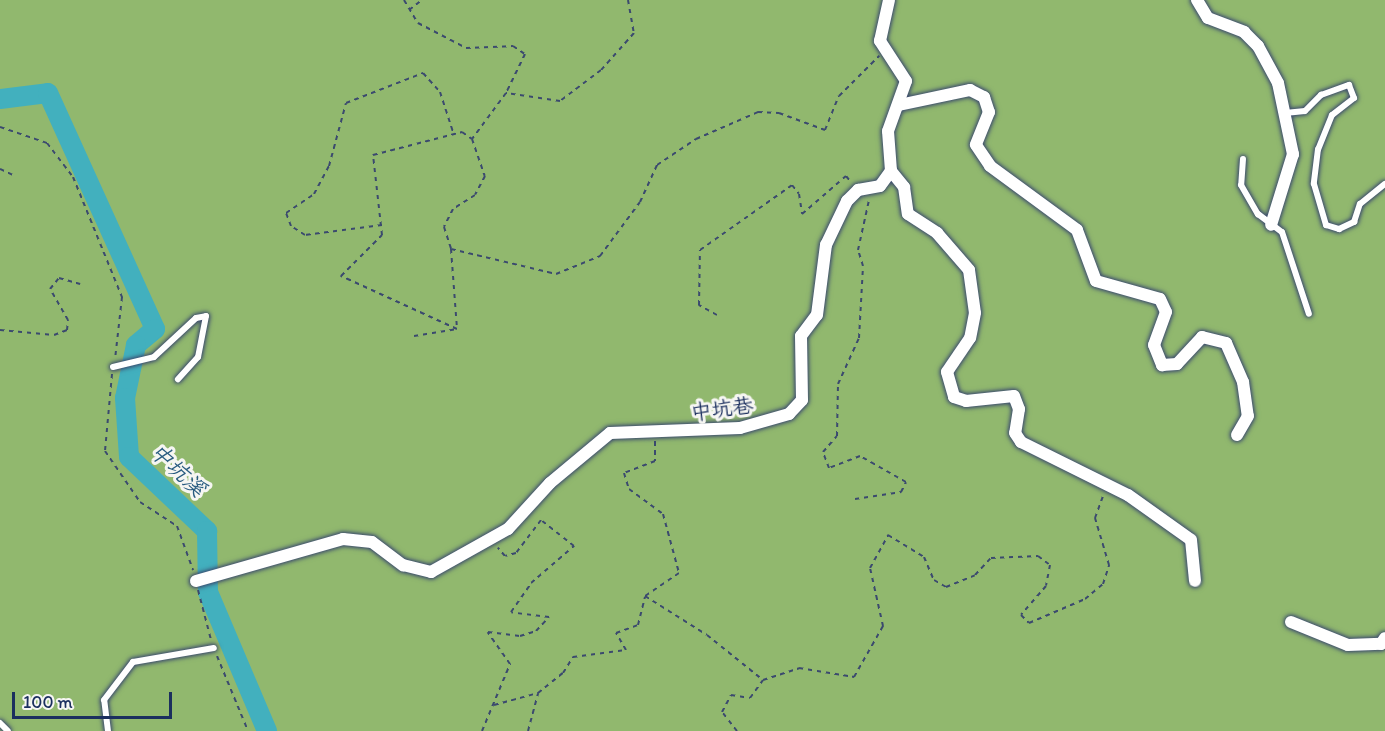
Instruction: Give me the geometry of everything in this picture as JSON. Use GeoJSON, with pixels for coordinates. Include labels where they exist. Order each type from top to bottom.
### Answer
{"type":"FeatureCollection","features":[{"type":"Feature","properties":{"kind":"street"},"geometry":{"type":"LineString","coordinates":[[889,0],[880,28],[883,52],[906,81],[888,131],[891,171],[904,188],[908,214],[937,233],[969,270],[975,313],[970,338],[947,372],[954,397],[966,401],[1014,396],[1019,409],[1015,433],[1021,442],[1128,495],[1191,540],[1195,580]]}},
{"type":"Feature","properties":{"kind":"street"},"geometry":{"type":"LineString","coordinates":[[1197,0],[1208,18],[1244,32],[1258,46],[1278,83],[1281,113],[1293,154],[1271,225]]}},
{"type":"Feature","properties":{"kind":"street"},"geometry":{"type":"LineString","coordinates":[[899,105],[970,90],[984,97],[989,112],[976,145],[990,166],[1077,230],[1096,281],[1160,299],[1166,312],[1154,345],[1162,365],[1178,364],[1202,337],[1226,343],[1243,382],[1248,416],[1237,435]]}},
{"type":"Feature","properties":{"kind":"street"},"geometry":{"type":"LineString","coordinates":[[858,190],[880,186],[891,171]]}},
{"type":"Feature","properties":{"kind":"street","name":"中坑巷"},"geometry":{"type":"LineString","coordinates":[[196,581],[359,539],[413,570],[431,572],[491,540],[610,433],[656,434],[770,422],[789,414],[802,400],[801,336],[817,315],[826,245],[858,190]]}},
{"type":"Feature","properties":{"kind":"street"},"geometry":{"type":"LineString","coordinates":[[1292,622],[1348,645],[1381,644],[1385,638]]}},
{"type":"Feature","properties":{"kind":"lane"},"geometry":{"type":"LineString","coordinates":[[1281,113],[1305,111],[1321,95],[1349,85],[1354,98],[1332,115],[1317,149],[1314,184],[1326,225],[1340,229],[1354,222],[1360,204],[1385,184]]}},
{"type":"Feature","properties":{"kind":"lane"},"geometry":{"type":"LineString","coordinates":[[1244,159],[1241,184],[1271,225],[1282,231],[1309,314]]}},
{"type":"Feature","properties":{"kind":"lane"},"geometry":{"type":"LineString","coordinates":[[114,367],[154,357],[196,318],[206,315],[198,357],[178,379]]}},
{"type":"Feature","properties":{"kind":"lane"},"geometry":{"type":"LineString","coordinates":[[108,731],[104,700],[133,662],[214,648]]}},
{"type":"Feature","properties":{"kind":"lane"},"geometry":{"type":"LineString","coordinates":[[0,723],[8,731]]}},
{"type":"Feature","properties":{"kind":"path"},"geometry":{"type":"LineString","coordinates":[[404,0],[418,23],[466,48],[513,46],[525,54],[506,93],[472,139]]}},
{"type":"Feature","properties":{"kind":"path"},"geometry":{"type":"LineString","coordinates":[[409,10],[422,0]]}},
{"type":"Feature","properties":{"kind":"path"},"geometry":{"type":"LineString","coordinates":[[506,93],[560,100],[594,76],[634,33],[628,0]]}},
{"type":"Feature","properties":{"kind":"path"},"geometry":{"type":"LineString","coordinates":[[451,249],[556,274],[600,256],[640,202],[657,165],[696,139],[758,112],[779,113],[825,130],[839,96],[883,52]]}},
{"type":"Feature","properties":{"kind":"path"},"geometry":{"type":"LineString","coordinates":[[382,225],[304,235],[291,226],[286,213],[314,194],[329,166],[346,103],[423,73],[440,92],[454,135]]}},
{"type":"Feature","properties":{"kind":"path"},"geometry":{"type":"LineString","coordinates":[[0,127],[47,143],[73,177],[122,297],[105,451],[140,502],[177,526],[196,581],[214,648],[248,731]]}},
{"type":"Feature","properties":{"kind":"path"},"geometry":{"type":"LineString","coordinates":[[462,132],[472,139],[485,176],[475,195],[453,209],[444,227],[451,249],[457,328],[341,276],[382,235],[373,154],[462,132]]}},
{"type":"Feature","properties":{"kind":"path"},"geometry":{"type":"LineString","coordinates":[[0,169],[13,176]]}},
{"type":"Feature","properties":{"kind":"path"},"geometry":{"type":"LineString","coordinates":[[717,315],[699,305],[700,250],[792,185],[800,194],[802,214],[846,176],[858,190]]}},
{"type":"Feature","properties":{"kind":"path"},"geometry":{"type":"LineString","coordinates":[[855,499],[902,492],[906,482],[860,456],[829,468],[823,452],[837,436],[838,384],[859,338],[863,266],[858,250],[868,202],[880,186]]}},
{"type":"Feature","properties":{"kind":"path"},"geometry":{"type":"LineString","coordinates":[[0,330],[54,335],[67,330],[68,320],[50,289],[59,278],[80,284]]}},
{"type":"Feature","properties":{"kind":"path"},"geometry":{"type":"LineString","coordinates":[[414,336],[457,328]]}},
{"type":"Feature","properties":{"kind":"path"},"geometry":{"type":"LineString","coordinates":[[493,705],[538,693],[563,673],[573,657],[626,650],[616,633],[638,625],[645,596],[680,573],[663,514],[629,489],[624,472],[655,460],[656,434]]}},
{"type":"Feature","properties":{"kind":"path"},"geometry":{"type":"LineString","coordinates":[[737,731],[722,712],[731,695],[750,698],[763,680],[799,668],[854,677],[884,626],[870,568],[888,535],[924,557],[934,580],[946,587],[975,575],[992,558],[1038,556],[1050,565],[1046,586],[1021,615],[1029,622],[1085,599],[1103,584],[1109,565],[1095,518],[1103,496],[1095,488]]}},
{"type":"Feature","properties":{"kind":"path"},"geometry":{"type":"LineString","coordinates":[[482,731],[510,664],[488,632],[520,636],[536,631],[549,616],[511,612],[531,583],[574,546],[541,520],[516,553],[505,556],[491,540]]}},
{"type":"Feature","properties":{"kind":"path"},"geometry":{"type":"LineString","coordinates":[[645,596],[707,634],[763,680]]}},
{"type":"Feature","properties":{"kind":"path"},"geometry":{"type":"LineString","coordinates":[[528,731],[538,693]]}},
{"type":"Feature","properties":{"kind":"green space"},"geometry":{"type":"Polygon","coordinates":[[[0,0],[1385,0],[1385,731],[0,731],[0,0]]]}},
{"type":"Feature","properties":{"kind":"waterway","name":"中坑溪"},"geometry":{"type":"LineString","coordinates":[[0,99],[48,93],[155,329],[136,345],[125,398],[129,457],[207,531],[208,592],[267,731]]}}]}
